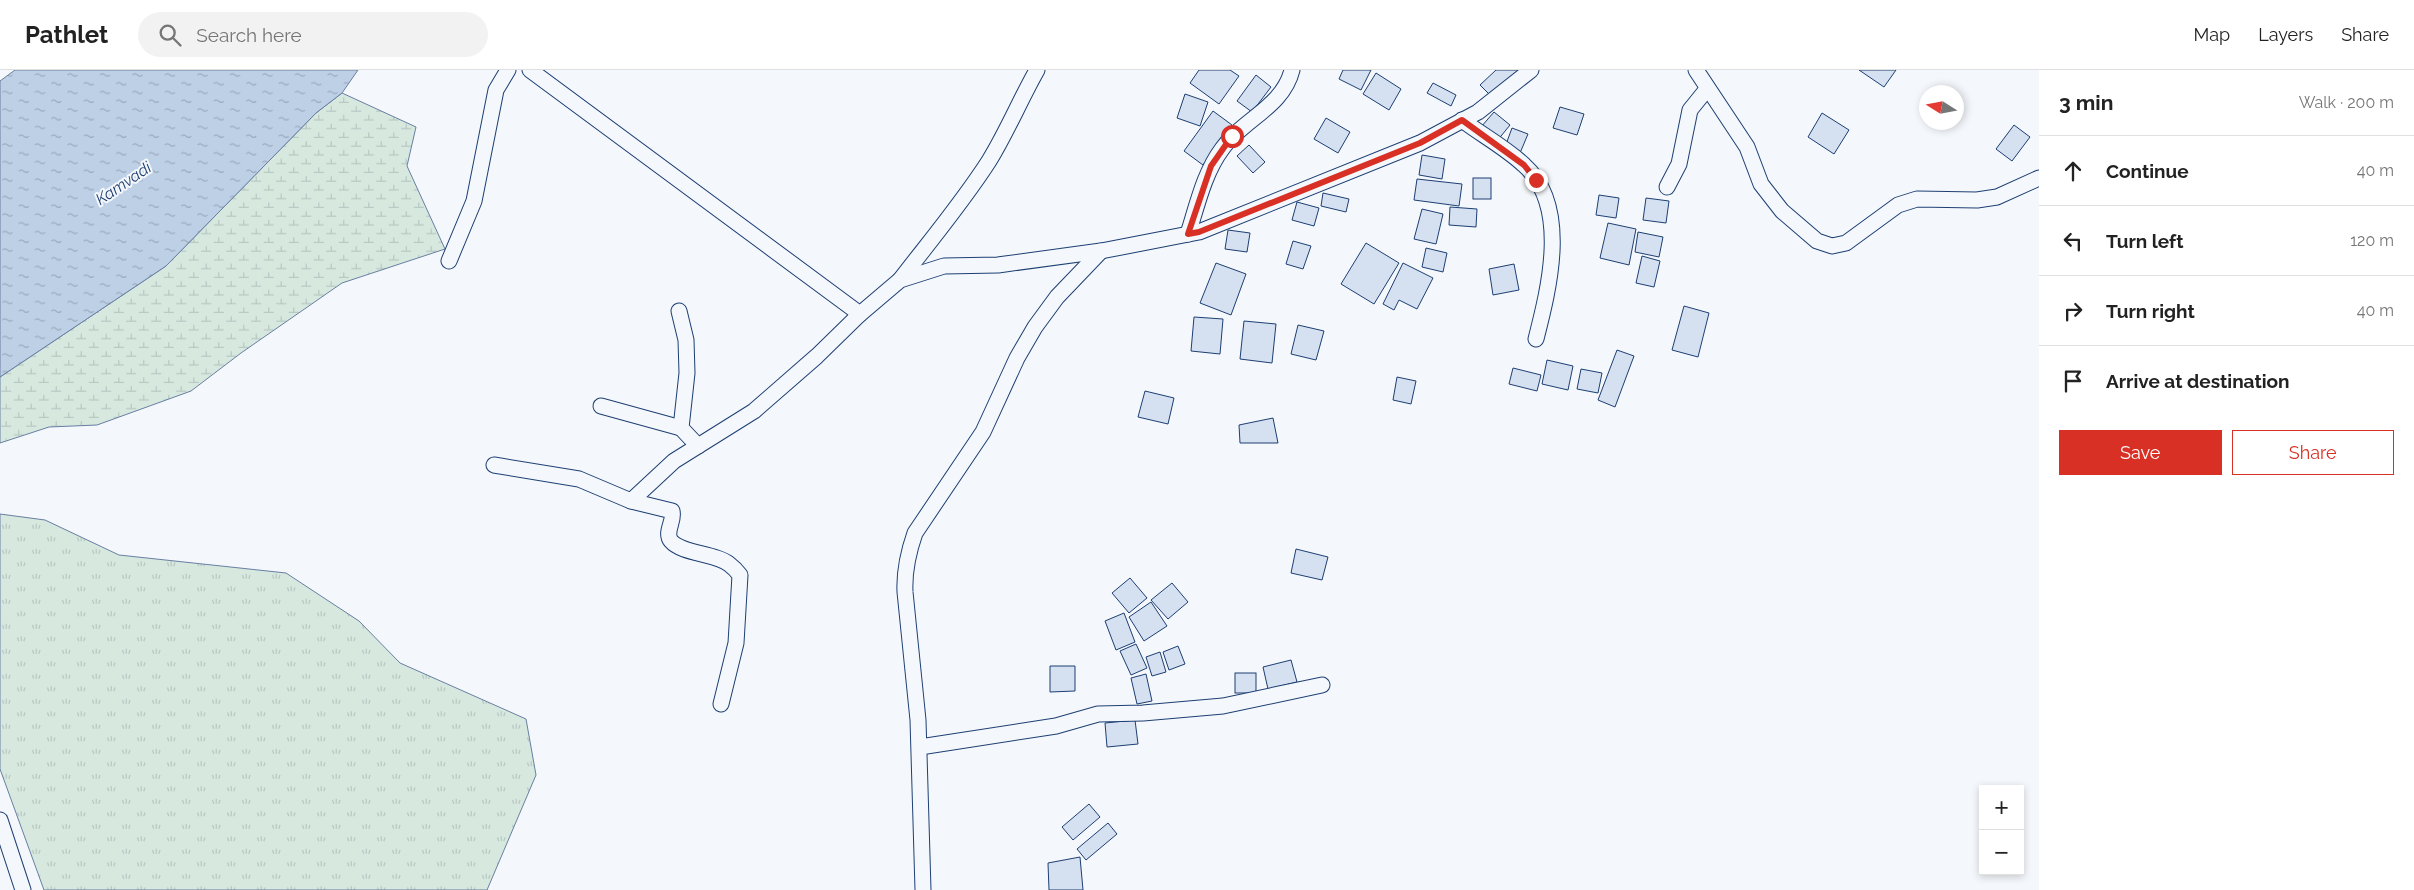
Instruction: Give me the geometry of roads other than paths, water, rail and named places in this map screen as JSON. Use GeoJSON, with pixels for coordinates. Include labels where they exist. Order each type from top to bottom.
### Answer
{"type":"FeatureCollection","features":[{"type":"Feature","properties":{"kind":"street"},"geometry":{"type":"LineString","coordinates":[[449,262],[469,218],[474,202],[496,90],[508,70]]}},
{"type":"Feature","properties":{"kind":"street"},"geometry":{"type":"LineString","coordinates":[[530,70],[860,314]]}},
{"type":"Feature","properties":{"kind":"street"},"geometry":{"type":"LineString","coordinates":[[631,501],[674,462],[754,411],[900,280],[967,194],[984,169],[1008,129],[1037,70]]}},
{"type":"Feature","properties":{"kind":"street"},"geometry":{"type":"LineString","coordinates":[[1188,234],[1211,166],[1221,150],[1232,136],[1272,104],[1283,91],[1292,70]]}},
{"type":"Feature","properties":{"kind":"street"},"geometry":{"type":"LineString","coordinates":[[900,280],[944,266],[998,265],[1101,251],[1199,232],[1420,143],[1478,112],[1532,70]]}},
{"type":"Feature","properties":{"kind":"street"},"geometry":{"type":"LineString","coordinates":[[1696,70],[1747,147],[1761,184],[1782,211],[1817,240],[1832,246],[1846,244],[1898,205],[1917,199],[1977,200],[1997,197],[2039,178]]}},
{"type":"Feature","properties":{"kind":"street"},"geometry":{"type":"LineString","coordinates":[[1667,187],[1676,174],[1679,164],[1690,110],[1707,89]]}},
{"type":"Feature","properties":{"kind":"street"},"geometry":{"type":"LineString","coordinates":[[1462,120],[1524,165],[1536,180],[1544,197],[1549,214],[1552,268],[1536,340]]}},
{"type":"Feature","properties":{"kind":"street"},"geometry":{"type":"LineString","coordinates":[[923,890],[920,747],[904,575],[909,551],[925,518],[983,432],[1017,358],[1034,327],[1057,297],[1101,251]]}},
{"type":"Feature","properties":{"kind":"street"},"geometry":{"type":"LineString","coordinates":[[679,311],[686,340],[682,428]]}},
{"type":"Feature","properties":{"kind":"street"},"geometry":{"type":"LineString","coordinates":[[601,406],[682,428],[698,446]]}},
{"type":"Feature","properties":{"kind":"street"},"geometry":{"type":"LineString","coordinates":[[494,465],[579,479],[631,501],[672,511],[673,516],[668,531],[670,540],[677,546],[728,563],[740,575],[736,643],[721,704]]}},
{"type":"Feature","properties":{"kind":"street"},"geometry":{"type":"LineString","coordinates":[[920,747],[1056,726],[1098,714],[1143,714],[1223,706],[1322,685]]}},
{"type":"Feature","properties":{"kind":"street"},"geometry":{"type":"LineString","coordinates":[[0,820],[23,890]]}},
{"type":"Feature","properties":{"kind":"water","name":"Kamvadi"},"geometry":{"type":"Polygon","coordinates":[[[15,70],[358,70],[342,93],[316,113],[166,266],[0,377],[0,81],[15,70]]]}}]}
